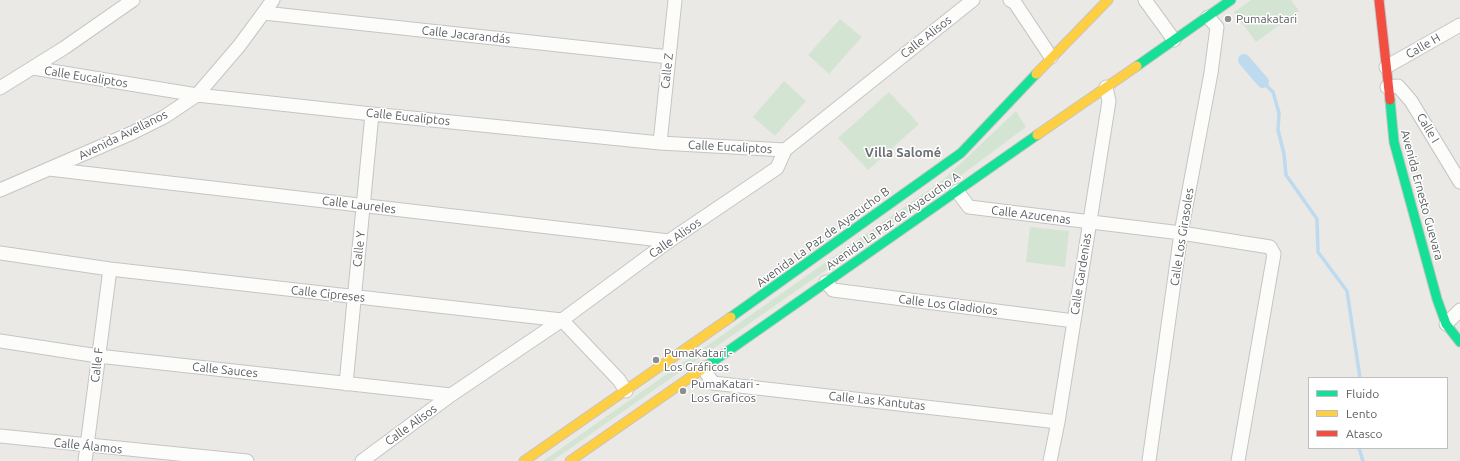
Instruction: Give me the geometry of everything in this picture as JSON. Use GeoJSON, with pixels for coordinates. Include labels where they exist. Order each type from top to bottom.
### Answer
{"type":"FeatureCollection","features":[{"type":"Feature","properties":{"kind":"main road","name":"Avenida La Paz de Ayacucho B"},"geometry":{"type":"LineString","coordinates":[[524,461],[812,261],[961,153],[1051,57],[1108,0]]}},
{"type":"Feature","properties":{"kind":"main road","name":"Avenida La Paz de Ayacucho A"},"geometry":{"type":"LineString","coordinates":[[572,461],[1231,0]]}},
{"type":"Feature","properties":{"kind":"main road","name":"Avenida Ernesto Guevara"},"geometry":{"type":"LineString","coordinates":[[1378,0],[1394,142],[1446,324],[1460,342]]}},
{"type":"Feature","properties":{"kind":"street"},"geometry":{"type":"LineString","coordinates":[[0,88],[33,68],[132,0]]}},
{"type":"Feature","properties":{"kind":"street","name":"Avenida Avellanos"},"geometry":{"type":"LineString","coordinates":[[0,190],[138,130],[164,117],[197,95],[239,46],[273,0]]}},
{"type":"Feature","properties":{"kind":"street","name":"Calle Z"},"geometry":{"type":"LineString","coordinates":[[660,143],[675,0]]}},
{"type":"Feature","properties":{"kind":"street","name":"Calle Alisos"},"geometry":{"type":"LineString","coordinates":[[362,461],[451,395],[562,320],[669,241],[777,168],[785,150],[973,0]]}},
{"type":"Feature","properties":{"kind":"street"},"geometry":{"type":"LineString","coordinates":[[1145,0],[1174,40]]}},
{"type":"Feature","properties":{"kind":"street"},"geometry":{"type":"LineString","coordinates":[[1015,1],[1051,57]]}},
{"type":"Feature","properties":{"kind":"street","name":"Calle Jacarandás"},"geometry":{"type":"LineString","coordinates":[[264,13],[668,57]]}},
{"type":"Feature","properties":{"kind":"street","name":"Calle Los Girasoles"},"geometry":{"type":"LineString","coordinates":[[1149,461],[1181,233],[1211,73],[1217,27],[1208,16]]}},
{"type":"Feature","properties":{"kind":"street","name":"Calle H"},"geometry":{"type":"LineString","coordinates":[[1386,67],[1459,26]]}},
{"type":"Feature","properties":{"kind":"street","name":"Calle Eucaliptos"},"geometry":{"type":"LineString","coordinates":[[33,68],[197,95],[660,143],[785,150]]}},
{"type":"Feature","properties":{"kind":"street","name":"Calle I"},"geometry":{"type":"LineString","coordinates":[[1387,87],[1398,86],[1411,101],[1460,182]]}},
{"type":"Feature","properties":{"kind":"street","name":"Calle Gardenias"},"geometry":{"type":"LineString","coordinates":[[1050,461],[1058,422],[1109,101],[1106,87]]}},
{"type":"Feature","properties":{"kind":"street","name":"Calle Y"},"geometry":{"type":"LineString","coordinates":[[346,384],[372,114]]}},
{"type":"Feature","properties":{"kind":"street","name":"Calle Laureles"},"geometry":{"type":"LineString","coordinates":[[49,169],[669,241]]}},
{"type":"Feature","properties":{"kind":"street","name":"Calle Azucenas"},"geometry":{"type":"LineString","coordinates":[[957,191],[969,207],[1181,233],[1270,247],[1274,254],[1238,461]]}},
{"type":"Feature","properties":{"kind":"street","name":"Calle Cipreses"},"geometry":{"type":"LineString","coordinates":[[0,253],[110,269],[562,320]]}},
{"type":"Feature","properties":{"kind":"street","name":"Calle F"},"geometry":{"type":"LineString","coordinates":[[85,461],[110,269]]}},
{"type":"Feature","properties":{"kind":"street","name":"Calle Los Gladiolos"},"geometry":{"type":"LineString","coordinates":[[826,282],[833,290],[1074,321]]}},
{"type":"Feature","properties":{"kind":"street"},"geometry":{"type":"LineString","coordinates":[[1446,324],[1460,310]]}},
{"type":"Feature","properties":{"kind":"street"},"geometry":{"type":"LineString","coordinates":[[562,320],[619,380],[626,391]]}},
{"type":"Feature","properties":{"kind":"street","name":"Calle Sauces"},"geometry":{"type":"LineString","coordinates":[[0,341],[98,356],[451,395]]}},
{"type":"Feature","properties":{"kind":"street","name":"Calle Las Kantutas"},"geometry":{"type":"LineString","coordinates":[[703,368],[713,383],[1058,422]]}},
{"type":"Feature","properties":{"kind":"street","name":"Calle Álamos"},"geometry":{"type":"LineString","coordinates":[[0,436],[247,461]]}},
{"type":"Feature","properties":{"kind":"green space"},"geometry":{"type":"Polygon","coordinates":[[[1251,0],[1291,0],[1299,11],[1256,42],[1234,12],[1251,0]]]}},
{"type":"Feature","properties":{"kind":"green space"},"geometry":{"type":"Polygon","coordinates":[[[840,19],[862,37],[829,74],[808,55],[840,19]]]}},
{"type":"Feature","properties":{"kind":"green space"},"geometry":{"type":"Polygon","coordinates":[[[784,81],[806,101],[775,136],[753,117],[784,81]]]}},
{"type":"Feature","properties":{"kind":"green space"},"geometry":{"type":"Polygon","coordinates":[[[889,92],[919,124],[868,170],[838,138],[889,92]]]}},
{"type":"Feature","properties":{"kind":"green space"},"geometry":{"type":"Polygon","coordinates":[[[1016,111],[1026,127],[948,185],[552,461],[543,461],[943,180],[1016,111]]]}},
{"type":"Feature","properties":{"kind":"green space"},"geometry":{"type":"Polygon","coordinates":[[[1030,227],[1069,231],[1065,267],[1026,262],[1030,227]]]}},
{"type":"Feature","properties":{"kind":"waterway"},"geometry":{"type":"LineString","coordinates":[[1244,60],[1263,82]]}},
{"type":"Feature","properties":{"kind":"waterway"},"geometry":{"type":"LineString","coordinates":[[1263,82],[1273,92],[1279,113],[1278,130],[1284,154],[1286,175],[1317,219],[1318,252],[1347,291],[1360,377]]}},
{"type":"Feature","properties":{"kind":"waterway"},"geometry":{"type":"LineString","coordinates":[[1359,449],[1363,461]]}},
{"type":"Feature","properties":{"kind":"traffic: fast"},"geometry":{"type":"LineString","coordinates":[[1137,66],[1231,0]]}},
{"type":"Feature","properties":{"kind":"traffic: fast"},"geometry":{"type":"LineString","coordinates":[[731,317],[961,153],[1036,74]]}},
{"type":"Feature","properties":{"kind":"traffic: fast"},"geometry":{"type":"LineString","coordinates":[[1390,100],[1394,142],[1437,299],[1446,324],[1460,342]]}},
{"type":"Feature","properties":{"kind":"traffic: fast"},"geometry":{"type":"LineString","coordinates":[[708,365],[1037,135]]}},
{"type":"Feature","properties":{"kind":"traffic: slow"},"geometry":{"type":"LineString","coordinates":[[1036,74],[1108,0]]}},
{"type":"Feature","properties":{"kind":"traffic: slow"},"geometry":{"type":"LineString","coordinates":[[1037,135],[1137,66]]}},
{"type":"Feature","properties":{"kind":"traffic: slow"},"geometry":{"type":"LineString","coordinates":[[524,461],[731,317]]}},
{"type":"Feature","properties":{"kind":"traffic: slow"},"geometry":{"type":"LineString","coordinates":[[570,461],[708,365]]}},
{"type":"Feature","properties":{"kind":"traffic: jam"},"geometry":{"type":"LineString","coordinates":[[1379,0],[1390,100]]}},
{"type":"Feature","properties":{"kind":"place","name":"Pumakatari"},"geometry":{"type":"Point","coordinates":[1228,19]}},
{"type":"Feature","properties":{"kind":"place","name":"PumaKatari - Los Gráficos"},"geometry":{"type":"Point","coordinates":[656,360]}},
{"type":"Feature","properties":{"kind":"place","name":"PumaKatari - Los Graficos"},"geometry":{"type":"Point","coordinates":[683,391]}},
{"type":"Feature","properties":{"kind":"district","name":"Villa Salomé"},"geometry":{"type":"Point","coordinates":[903,153]}}]}
